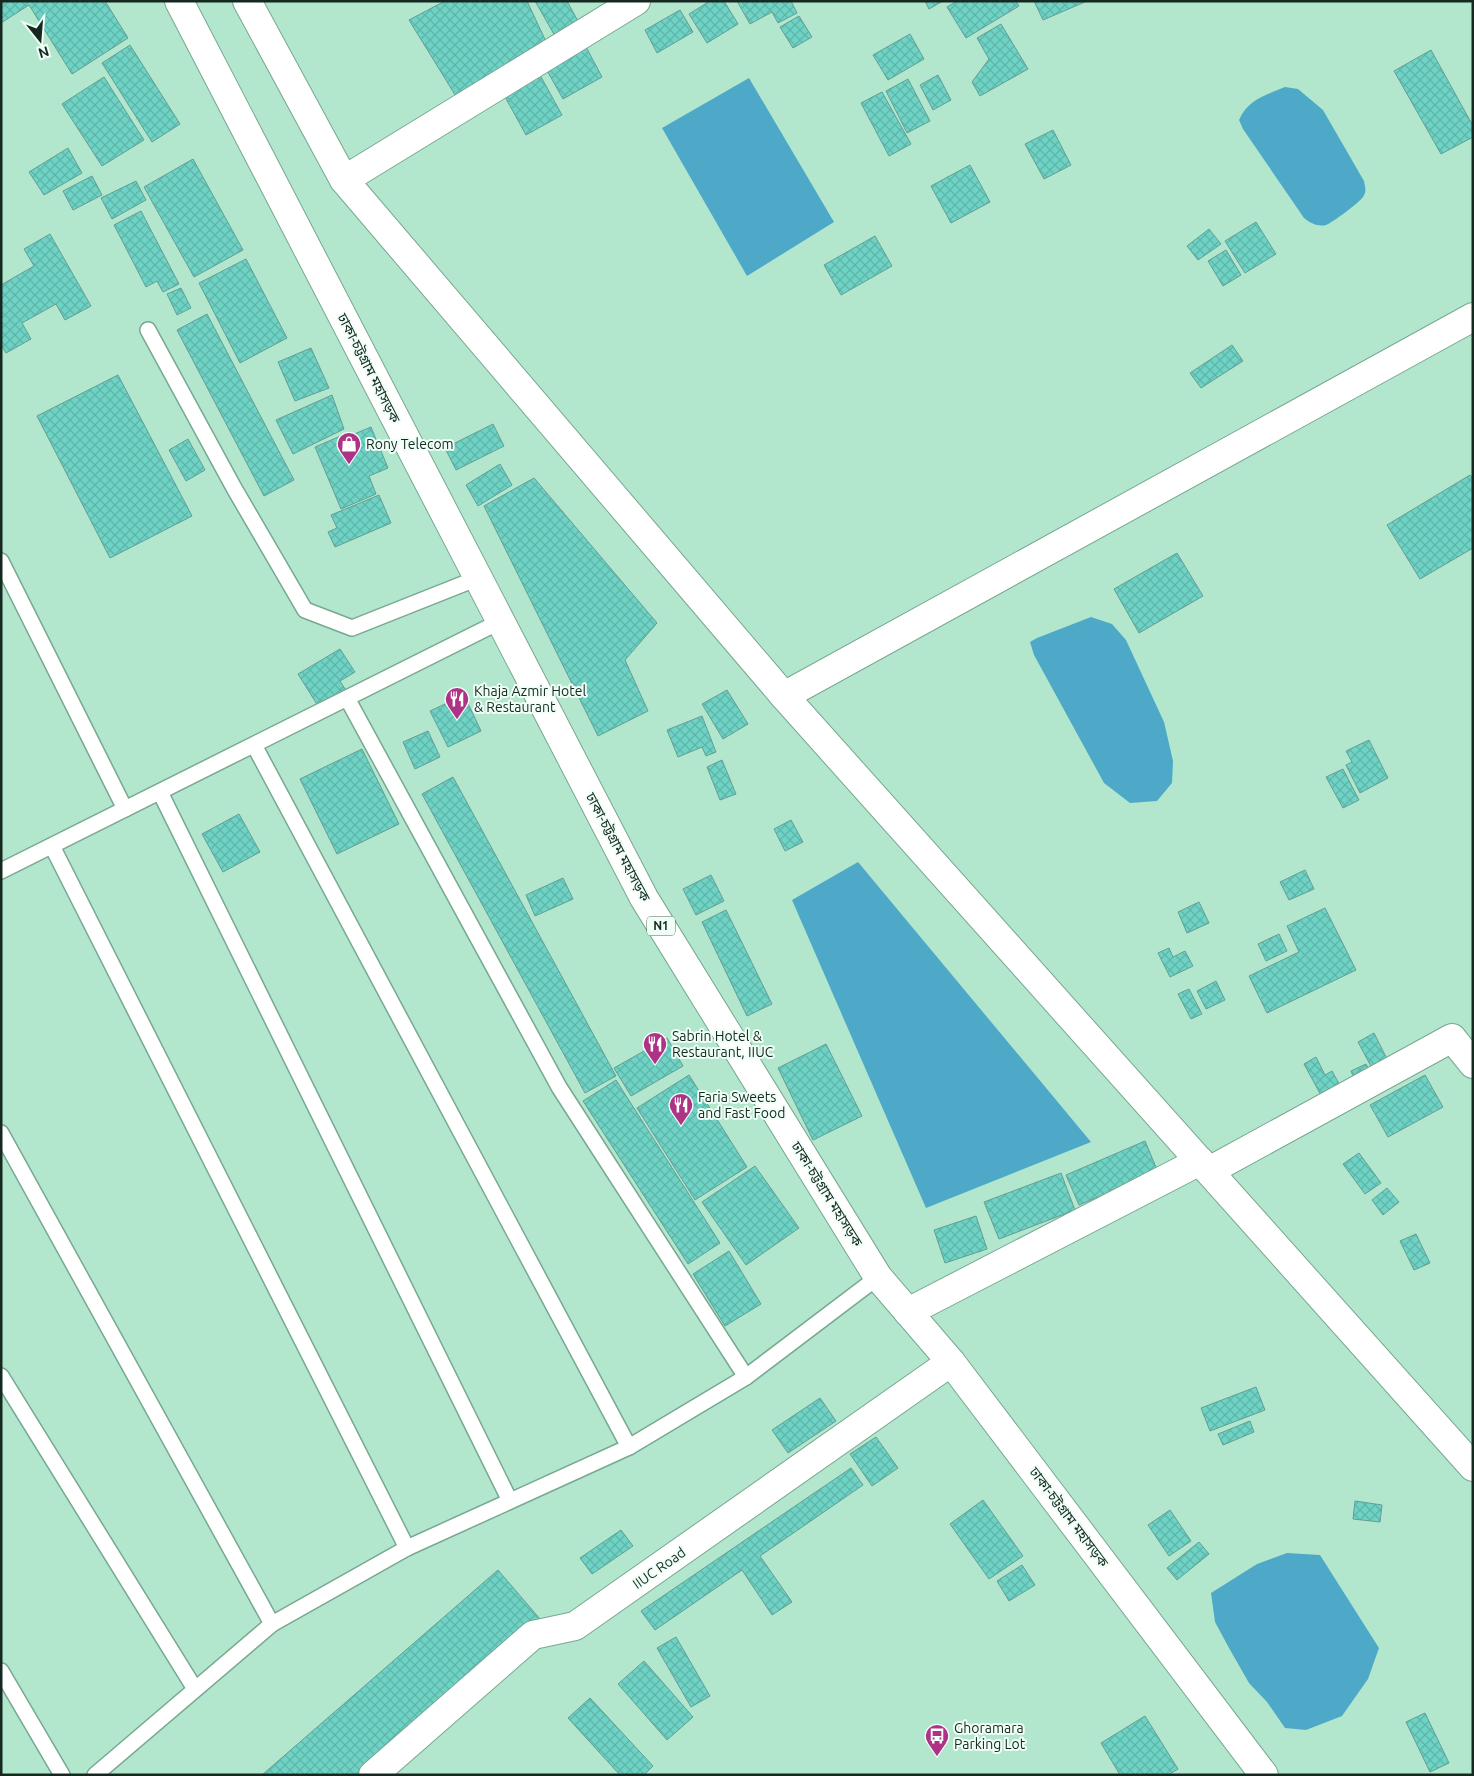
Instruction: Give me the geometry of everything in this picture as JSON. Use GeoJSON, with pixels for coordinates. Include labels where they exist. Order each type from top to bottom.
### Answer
{"type":"FeatureCollection","features":[{"type":"Feature","properties":{"kind":"main road","name":"ঢাকা-চট্টগ্রাম মহাসড়ক"},"geometry":{"type":"LineString","coordinates":[[179,1],[644,898],[878,1277],[951,1362],[1264,1775]]}},
{"type":"Feature","properties":{"kind":"main road"},"geometry":{"type":"LineString","coordinates":[[247,1],[344,180],[784,696],[1473,1467]]}},
{"type":"Feature","properties":{"kind":"main road"},"geometry":{"type":"LineString","coordinates":[[344,180],[636,1]]}},
{"type":"Feature","properties":{"kind":"main road"},"geometry":{"type":"LineString","coordinates":[[784,696],[1473,317]]}},
{"type":"Feature","properties":{"kind":"main road"},"geometry":{"type":"LineString","coordinates":[[908,1312],[1205,1166],[1452,1038],[1473,1064]]}},
{"type":"Feature","properties":{"kind":"main road","name":"IIUC Road"},"geometry":{"type":"LineString","coordinates":[[373,1775],[533,1635],[575,1626],[951,1362]]}},
{"type":"Feature","properties":{"kind":"lane"},"geometry":{"type":"LineString","coordinates":[[148,330],[234,488],[305,610],[352,628],[478,578]]}},
{"type":"Feature","properties":{"kind":"lane"},"geometry":{"type":"LineString","coordinates":[[1,561],[125,810]]}},
{"type":"Feature","properties":{"kind":"lane"},"geometry":{"type":"LineString","coordinates":[[1,872],[501,621]]}},
{"type":"Feature","properties":{"kind":"lane"},"geometry":{"type":"LineString","coordinates":[[347,698],[559,1087],[746,1377]]}},
{"type":"Feature","properties":{"kind":"lane"},"geometry":{"type":"LineString","coordinates":[[254,745],[629,1447]]}},
{"type":"Feature","properties":{"kind":"lane"},"geometry":{"type":"LineString","coordinates":[[160,792],[510,1501]]}},
{"type":"Feature","properties":{"kind":"lane"},"geometry":{"type":"LineString","coordinates":[[52,846],[406,1548]]}},
{"type":"Feature","properties":{"kind":"lane"},"geometry":{"type":"LineString","coordinates":[[1,1132],[272,1624]]}},
{"type":"Feature","properties":{"kind":"lane"},"geometry":{"type":"LineString","coordinates":[[95,1775],[272,1624],[406,1548],[629,1447],[746,1377],[878,1277]]}},
{"type":"Feature","properties":{"kind":"lane"},"geometry":{"type":"LineString","coordinates":[[1,1376],[195,1688]]}},
{"type":"Feature","properties":{"kind":"lane"},"geometry":{"type":"LineString","coordinates":[[1,1671],[62,1775]]}},
{"type":"Feature","properties":{"kind":"water"},"geometry":{"type":"Polygon","coordinates":[[[749,78],[834,222],[747,276],[662,128],[749,78]]]}},
{"type":"Feature","properties":{"kind":"water"},"geometry":{"type":"Polygon","coordinates":[[[1285,87],[1298,89],[1323,110],[1364,181],[1365,191],[1361,200],[1340,217],[1326,225],[1314,224],[1304,218],[1243,129],[1239,120],[1252,102],[1285,87]]]}},
{"type":"Feature","properties":{"kind":"water"},"geometry":{"type":"Polygon","coordinates":[[[1091,617],[1112,624],[1126,640],[1164,722],[1173,761],[1172,783],[1157,801],[1130,803],[1104,783],[1034,655],[1030,642],[1091,617]]]}},
{"type":"Feature","properties":{"kind":"water"},"geometry":{"type":"Polygon","coordinates":[[[858,862],[1091,1142],[926,1208],[792,900],[858,862]]]}},
{"type":"Feature","properties":{"kind":"water"},"geometry":{"type":"Polygon","coordinates":[[[1287,1553],[1320,1555],[1379,1648],[1368,1679],[1342,1716],[1306,1730],[1285,1728],[1267,1702],[1249,1683],[1215,1622],[1211,1593],[1257,1564],[1287,1553]]]}},
{"type":"Feature","properties":{"kind":"building"},"geometry":{"type":"Polygon","coordinates":[[[105,1],[128,38],[72,74],[29,5],[1,23],[1,2],[105,1]]]}},
{"type":"Feature","properties":{"kind":"building"},"geometry":{"type":"Polygon","coordinates":[[[445,1],[527,1],[549,48],[457,98],[409,20],[445,1]]]}},
{"type":"Feature","properties":{"kind":"building"},"geometry":{"type":"Polygon","coordinates":[[[535,1],[567,1],[579,23],[555,36],[535,1]]]}},
{"type":"Feature","properties":{"kind":"building"},"geometry":{"type":"Polygon","coordinates":[[[710,1],[724,1],[738,24],[707,43],[689,14],[710,1]]]}},
{"type":"Feature","properties":{"kind":"building"},"geometry":{"type":"Polygon","coordinates":[[[737,1],[791,1],[797,13],[778,23],[772,12],[750,24],[737,1]]]}},
{"type":"Feature","properties":{"kind":"building"},"geometry":{"type":"Polygon","coordinates":[[[925,1],[943,1],[929,9],[925,1]]]}},
{"type":"Feature","properties":{"kind":"building"},"geometry":{"type":"Polygon","coordinates":[[[957,1],[1016,1],[1019,6],[966,38],[947,7],[957,1]]]}},
{"type":"Feature","properties":{"kind":"building"},"geometry":{"type":"Polygon","coordinates":[[[1034,1],[1087,1],[1043,20],[1034,1]]]}},
{"type":"Feature","properties":{"kind":"building"},"geometry":{"type":"Polygon","coordinates":[[[680,10],[693,32],[657,53],[645,30],[680,10]]]}},
{"type":"Feature","properties":{"kind":"building"},"geometry":{"type":"Polygon","coordinates":[[[799,16],[812,37],[793,48],[780,27],[799,16]]]}},
{"type":"Feature","properties":{"kind":"building"},"geometry":{"type":"Polygon","coordinates":[[[1001,24],[1028,69],[980,96],[972,82],[989,59],[977,38],[1001,24]]]}},
{"type":"Feature","properties":{"kind":"building"},"geometry":{"type":"Polygon","coordinates":[[[910,34],[924,59],[888,80],[873,55],[910,34]]]}},
{"type":"Feature","properties":{"kind":"building"},"geometry":{"type":"Polygon","coordinates":[[[130,45],[180,124],[152,142],[102,63],[130,45]]]}},
{"type":"Feature","properties":{"kind":"building"},"geometry":{"type":"Polygon","coordinates":[[[585,45],[602,77],[563,99],[545,67],[585,45]]]}},
{"type":"Feature","properties":{"kind":"building"},"geometry":{"type":"Polygon","coordinates":[[[1431,50],[1473,126],[1473,137],[1441,154],[1394,71],[1431,50]]]}},
{"type":"Feature","properties":{"kind":"building"},"geometry":{"type":"Polygon","coordinates":[[[540,75],[562,115],[526,135],[504,95],[540,75]]]}},
{"type":"Feature","properties":{"kind":"building"},"geometry":{"type":"Polygon","coordinates":[[[938,75],[951,100],[933,110],[920,85],[938,75]]]}},
{"type":"Feature","properties":{"kind":"building"},"geometry":{"type":"Polygon","coordinates":[[[104,77],[144,140],[102,166],[62,104],[104,77]]]}},
{"type":"Feature","properties":{"kind":"building"},"geometry":{"type":"Polygon","coordinates":[[[908,79],[930,121],[907,133],[886,91],[908,79]]]}},
{"type":"Feature","properties":{"kind":"building"},"geometry":{"type":"Polygon","coordinates":[[[882,92],[911,144],[889,156],[861,103],[882,92]]]}},
{"type":"Feature","properties":{"kind":"building"},"geometry":{"type":"Polygon","coordinates":[[[1053,130],[1071,165],[1044,179],[1025,144],[1053,130]]]}},
{"type":"Feature","properties":{"kind":"building"},"geometry":{"type":"Polygon","coordinates":[[[68,148],[82,173],[44,195],[29,172],[68,148]]]}},
{"type":"Feature","properties":{"kind":"building"},"geometry":{"type":"Polygon","coordinates":[[[193,159],[243,250],[194,277],[144,187],[193,159]]]}},
{"type":"Feature","properties":{"kind":"building"},"geometry":{"type":"Polygon","coordinates":[[[970,165],[990,202],[951,223],[931,186],[970,165]]]}},
{"type":"Feature","properties":{"kind":"building"},"geometry":{"type":"Polygon","coordinates":[[[92,176],[102,195],[73,210],[63,191],[92,176]]]}},
{"type":"Feature","properties":{"kind":"building"},"geometry":{"type":"Polygon","coordinates":[[[136,181],[146,200],[112,219],[101,198],[136,181]]]}},
{"type":"Feature","properties":{"kind":"building"},"geometry":{"type":"Polygon","coordinates":[[[141,211],[179,284],[163,292],[157,281],[146,287],[114,225],[141,211]]]}},
{"type":"Feature","properties":{"kind":"building"},"geometry":{"type":"Polygon","coordinates":[[[1256,222],[1276,254],[1245,273],[1225,241],[1256,222]]]}},
{"type":"Feature","properties":{"kind":"building"},"geometry":{"type":"Polygon","coordinates":[[[1209,229],[1221,244],[1198,260],[1187,246],[1209,229]]]}},
{"type":"Feature","properties":{"kind":"building"},"geometry":{"type":"Polygon","coordinates":[[[50,234],[91,306],[65,320],[56,304],[22,323],[31,339],[6,353],[1,345],[1,285],[34,266],[24,249],[50,234]]]}},
{"type":"Feature","properties":{"kind":"building"},"geometry":{"type":"Polygon","coordinates":[[[875,236],[892,266],[841,295],[824,265],[875,236]]]}},
{"type":"Feature","properties":{"kind":"building"},"geometry":{"type":"Polygon","coordinates":[[[1226,250],[1241,275],[1223,286],[1208,261],[1226,250]]]}},
{"type":"Feature","properties":{"kind":"building"},"geometry":{"type":"Polygon","coordinates":[[[246,259],[287,338],[240,363],[199,283],[246,259]]]}},
{"type":"Feature","properties":{"kind":"building"},"geometry":{"type":"Polygon","coordinates":[[[181,288],[191,308],[177,315],[167,294],[181,288]]]}},
{"type":"Feature","properties":{"kind":"building"},"geometry":{"type":"Polygon","coordinates":[[[207,314],[294,480],[264,496],[177,330],[207,314]]]}},
{"type":"Feature","properties":{"kind":"building"},"geometry":{"type":"Polygon","coordinates":[[[1232,345],[1243,361],[1201,388],[1190,373],[1232,345]]]}},
{"type":"Feature","properties":{"kind":"building"},"geometry":{"type":"Polygon","coordinates":[[[311,348],[329,388],[295,401],[278,362],[311,348]]]}},
{"type":"Feature","properties":{"kind":"building"},"geometry":{"type":"Polygon","coordinates":[[[118,375],[192,516],[110,558],[37,416],[118,375]]]}},
{"type":"Feature","properties":{"kind":"building"},"geometry":{"type":"Polygon","coordinates":[[[332,395],[344,429],[293,454],[276,420],[332,395]]]}},
{"type":"Feature","properties":{"kind":"building"},"geometry":{"type":"Polygon","coordinates":[[[493,424],[504,446],[456,470],[445,448],[493,424]]]}},
{"type":"Feature","properties":{"kind":"building"},"geometry":{"type":"Polygon","coordinates":[[[371,427],[388,468],[369,476],[376,494],[341,509],[315,447],[350,432],[352,435],[371,427]]]}},
{"type":"Feature","properties":{"kind":"building"},"geometry":{"type":"Polygon","coordinates":[[[188,439],[205,470],[186,481],[169,450],[188,439]]]}},
{"type":"Feature","properties":{"kind":"building"},"geometry":{"type":"Polygon","coordinates":[[[500,464],[512,485],[478,506],[466,485],[500,464]]]}},
{"type":"Feature","properties":{"kind":"building"},"geometry":{"type":"Polygon","coordinates":[[[1470,475],[1473,479],[1473,548],[1420,579],[1387,525],[1470,475]]]}},
{"type":"Feature","properties":{"kind":"building"},"geometry":{"type":"Polygon","coordinates":[[[534,478],[657,623],[625,660],[648,711],[598,736],[484,506],[534,478]]]}},
{"type":"Feature","properties":{"kind":"building"},"geometry":{"type":"Polygon","coordinates":[[[379,495],[391,523],[335,547],[328,532],[337,528],[331,515],[379,495]]]}},
{"type":"Feature","properties":{"kind":"building"},"geometry":{"type":"Polygon","coordinates":[[[1177,553],[1203,596],[1139,633],[1114,589],[1177,553]]]}},
{"type":"Feature","properties":{"kind":"building"},"geometry":{"type":"Polygon","coordinates":[[[340,649],[355,672],[340,681],[345,689],[318,706],[298,674],[340,649]]]}},
{"type":"Feature","properties":{"kind":"building"},"geometry":{"type":"Polygon","coordinates":[[[727,690],[748,724],[723,739],[702,704],[727,690]]]}},
{"type":"Feature","properties":{"kind":"building"},"geometry":{"type":"Polygon","coordinates":[[[464,695],[481,731],[448,747],[430,711],[464,695]]]}},
{"type":"Feature","properties":{"kind":"building"},"geometry":{"type":"Polygon","coordinates":[[[702,716],[716,752],[706,756],[702,747],[678,757],[667,730],[702,716]]]}},
{"type":"Feature","properties":{"kind":"building"},"geometry":{"type":"Polygon","coordinates":[[[428,731],[440,757],[415,769],[403,742],[428,731]]]}},
{"type":"Feature","properties":{"kind":"building"},"geometry":{"type":"Polygon","coordinates":[[[1369,740],[1388,778],[1360,793],[1346,765],[1352,762],[1346,751],[1369,740]]]}},
{"type":"Feature","properties":{"kind":"building"},"geometry":{"type":"Polygon","coordinates":[[[362,749],[399,824],[337,854],[300,779],[362,749]]]}},
{"type":"Feature","properties":{"kind":"building"},"geometry":{"type":"Polygon","coordinates":[[[722,760],[736,794],[720,800],[707,767],[722,760]]]}},
{"type":"Feature","properties":{"kind":"building"},"geometry":{"type":"Polygon","coordinates":[[[1343,769],[1359,800],[1343,808],[1326,777],[1343,769]]]}},
{"type":"Feature","properties":{"kind":"building"},"geometry":{"type":"Polygon","coordinates":[[[453,777],[616,1076],[585,1093],[422,794],[453,777]]]}},
{"type":"Feature","properties":{"kind":"building"},"geometry":{"type":"Polygon","coordinates":[[[239,814],[260,852],[223,872],[202,834],[239,814]]]}},
{"type":"Feature","properties":{"kind":"building"},"geometry":{"type":"Polygon","coordinates":[[[791,820],[803,842],[785,851],[774,829],[791,820]]]}},
{"type":"Feature","properties":{"kind":"building"},"geometry":{"type":"Polygon","coordinates":[[[1305,870],[1314,889],[1289,900],[1280,882],[1305,870]]]}},
{"type":"Feature","properties":{"kind":"building"},"geometry":{"type":"Polygon","coordinates":[[[711,875],[724,901],[696,915],[683,889],[711,875]]]}},
{"type":"Feature","properties":{"kind":"building"},"geometry":{"type":"Polygon","coordinates":[[[563,878],[573,899],[535,916],[526,895],[563,878]]]}},
{"type":"Feature","properties":{"kind":"building"},"geometry":{"type":"Polygon","coordinates":[[[1199,902],[1209,923],[1187,933],[1178,912],[1199,902]]]}},
{"type":"Feature","properties":{"kind":"building"},"geometry":{"type":"Polygon","coordinates":[[[1325,908],[1356,970],[1267,1013],[1249,976],[1299,952],[1287,926],[1325,908]]]}},
{"type":"Feature","properties":{"kind":"building"},"geometry":{"type":"Polygon","coordinates":[[[726,910],[772,1004],[747,1016],[702,922],[726,910]]]}},
{"type":"Feature","properties":{"kind":"building"},"geometry":{"type":"Polygon","coordinates":[[[1279,934],[1287,951],[1266,961],[1258,944],[1279,934]]]}},
{"type":"Feature","properties":{"kind":"building"},"geometry":{"type":"Polygon","coordinates":[[[1169,948],[1173,957],[1185,951],[1193,966],[1170,977],[1158,953],[1169,948]]]}},
{"type":"Feature","properties":{"kind":"building"},"geometry":{"type":"Polygon","coordinates":[[[1216,981],[1225,1000],[1206,1009],[1197,991],[1216,981]]]}},
{"type":"Feature","properties":{"kind":"building"},"geometry":{"type":"Polygon","coordinates":[[[1189,989],[1202,1014],[1191,1019],[1178,994],[1189,989]]]}},
{"type":"Feature","properties":{"kind":"building"},"geometry":{"type":"Polygon","coordinates":[[[1374,1033],[1390,1065],[1374,1072],[1358,1042],[1374,1033]]]}},
{"type":"Feature","properties":{"kind":"building"},"geometry":{"type":"Polygon","coordinates":[[[667,1038],[683,1066],[631,1096],[614,1068],[667,1038]]]}},
{"type":"Feature","properties":{"kind":"building"},"geometry":{"type":"Polygon","coordinates":[[[826,1044],[862,1116],[813,1140],[778,1068],[826,1044]]]}},
{"type":"Feature","properties":{"kind":"building"},"geometry":{"type":"Polygon","coordinates":[[[1316,1057],[1325,1075],[1332,1071],[1342,1089],[1323,1099],[1304,1064],[1316,1057]]]}},
{"type":"Feature","properties":{"kind":"building"},"geometry":{"type":"Polygon","coordinates":[[[1366,1064],[1372,1075],[1356,1083],[1351,1071],[1366,1064]]]}},
{"type":"Feature","properties":{"kind":"building"},"geometry":{"type":"Polygon","coordinates":[[[689,1075],[747,1167],[695,1200],[637,1108],[689,1075]]]}},
{"type":"Feature","properties":{"kind":"building"},"geometry":{"type":"Polygon","coordinates":[[[1425,1075],[1443,1107],[1388,1137],[1370,1105],[1425,1075]]]}},
{"type":"Feature","properties":{"kind":"building"},"geometry":{"type":"Polygon","coordinates":[[[616,1080],[720,1243],[688,1264],[583,1101],[616,1080]]]}},
{"type":"Feature","properties":{"kind":"building"},"geometry":{"type":"Polygon","coordinates":[[[1145,1141],[1158,1172],[1079,1205],[1066,1175],[1145,1141]]]}},
{"type":"Feature","properties":{"kind":"building"},"geometry":{"type":"Polygon","coordinates":[[[1359,1153],[1381,1183],[1365,1194],[1343,1164],[1359,1153]]]}},
{"type":"Feature","properties":{"kind":"building"},"geometry":{"type":"Polygon","coordinates":[[[755,1166],[799,1228],[746,1265],[702,1202],[755,1166]]]}},
{"type":"Feature","properties":{"kind":"building"},"geometry":{"type":"Polygon","coordinates":[[[1061,1173],[1075,1210],[999,1239],[984,1202],[1061,1173]]]}},
{"type":"Feature","properties":{"kind":"building"},"geometry":{"type":"Polygon","coordinates":[[[1387,1188],[1399,1202],[1383,1215],[1372,1200],[1387,1188]]]}},
{"type":"Feature","properties":{"kind":"building"},"geometry":{"type":"Polygon","coordinates":[[[976,1216],[987,1249],[945,1263],[934,1230],[976,1216]]]}},
{"type":"Feature","properties":{"kind":"building"},"geometry":{"type":"Polygon","coordinates":[[[1416,1234],[1430,1263],[1414,1270],[1400,1241],[1416,1234]]]}},
{"type":"Feature","properties":{"kind":"building"},"geometry":{"type":"Polygon","coordinates":[[[729,1251],[761,1304],[725,1326],[693,1274],[729,1251]]]}},
{"type":"Feature","properties":{"kind":"building"},"geometry":{"type":"Polygon","coordinates":[[[1256,1387],[1265,1410],[1210,1431],[1201,1408],[1256,1387]]]}},
{"type":"Feature","properties":{"kind":"building"},"geometry":{"type":"Polygon","coordinates":[[[820,1398],[836,1421],[788,1453],[772,1430],[820,1398]]]}},
{"type":"Feature","properties":{"kind":"building"},"geometry":{"type":"Polygon","coordinates":[[[1250,1421],[1254,1432],[1223,1445],[1218,1434],[1250,1421]]]}},
{"type":"Feature","properties":{"kind":"building"},"geometry":{"type":"Polygon","coordinates":[[[876,1437],[898,1468],[872,1486],[850,1454],[876,1437]]]}},
{"type":"Feature","properties":{"kind":"building"},"geometry":{"type":"Polygon","coordinates":[[[851,1468],[863,1485],[760,1556],[792,1602],[772,1615],[742,1570],[655,1630],[641,1611],[851,1468]]]}},
{"type":"Feature","properties":{"kind":"building"},"geometry":{"type":"Polygon","coordinates":[[[983,1500],[1023,1556],[989,1579],[950,1524],[983,1500]]]}},
{"type":"Feature","properties":{"kind":"building"},"geometry":{"type":"Polygon","coordinates":[[[1355,1501],[1382,1505],[1380,1522],[1353,1519],[1355,1501]]]}},
{"type":"Feature","properties":{"kind":"building"},"geometry":{"type":"Polygon","coordinates":[[[1170,1510],[1191,1541],[1169,1556],[1148,1525],[1170,1510]]]}},
{"type":"Feature","properties":{"kind":"building"},"geometry":{"type":"Polygon","coordinates":[[[621,1530],[633,1546],[592,1574],[580,1558],[621,1530]]]}},
{"type":"Feature","properties":{"kind":"building"},"geometry":{"type":"Polygon","coordinates":[[[1199,1542],[1209,1554],[1177,1580],[1167,1568],[1199,1542]]]}},
{"type":"Feature","properties":{"kind":"building"},"geometry":{"type":"Polygon","coordinates":[[[1022,1565],[1035,1585],[1009,1601],[997,1581],[1022,1565]]]}},
{"type":"Feature","properties":{"kind":"building"},"geometry":{"type":"Polygon","coordinates":[[[498,1570],[540,1619],[359,1775],[262,1775],[498,1570]]]}},
{"type":"Feature","properties":{"kind":"building"},"geometry":{"type":"Polygon","coordinates":[[[676,1637],[710,1696],[691,1707],[657,1648],[676,1637]]]}},
{"type":"Feature","properties":{"kind":"building"},"geometry":{"type":"Polygon","coordinates":[[[644,1661],[693,1717],[667,1740],[618,1684],[644,1661]]]}},
{"type":"Feature","properties":{"kind":"building"},"geometry":{"type":"Polygon","coordinates":[[[590,1698],[653,1766],[644,1775],[620,1775],[568,1718],[590,1698]]]}},
{"type":"Feature","properties":{"kind":"building"},"geometry":{"type":"Polygon","coordinates":[[[1425,1713],[1449,1763],[1430,1772],[1406,1722],[1425,1713]]]}},
{"type":"Feature","properties":{"kind":"building"},"geometry":{"type":"Polygon","coordinates":[[[1145,1716],[1178,1769],[1168,1775],[1120,1775],[1101,1743],[1145,1716]]]}},
{"type":"Feature","properties":{"kind":"place","name":"Rony Telecom"},"geometry":{"type":"Point","coordinates":[349,465]}},
{"type":"Feature","properties":{"kind":"place","name":"Khaja Azmir Hotel & Restaurant"},"geometry":{"type":"Point","coordinates":[457,720]}},
{"type":"Feature","properties":{"kind":"place","name":"Sabrin Hotel & Restaurant, IIUC"},"geometry":{"type":"Point","coordinates":[655,1065]}},
{"type":"Feature","properties":{"kind":"place","name":"Faria Sweets and Fast Food"},"geometry":{"type":"Point","coordinates":[681,1126]}},
{"type":"Feature","properties":{"kind":"place","name":"Ghoramara Parking Lot"},"geometry":{"type":"Point","coordinates":[937,1757]}}]}
